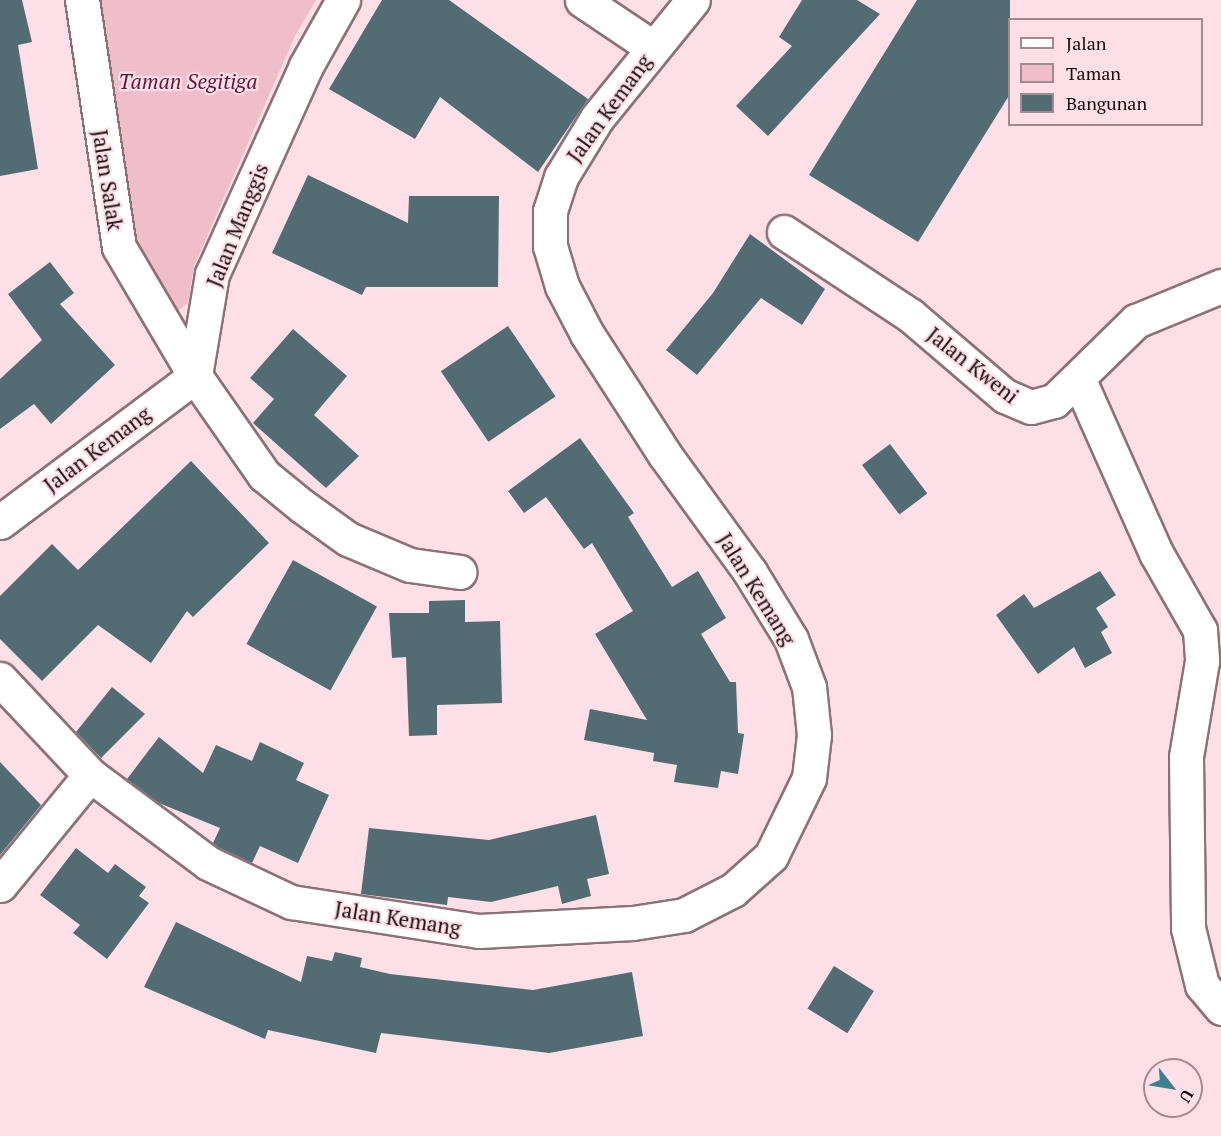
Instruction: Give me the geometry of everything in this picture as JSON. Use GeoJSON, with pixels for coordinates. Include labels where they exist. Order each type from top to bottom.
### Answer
{"type":"FeatureCollection","features":[{"type":"Feature","properties":{"kind":"street","name":"Jalan Salak"},"geometry":{"type":"LineString","coordinates":[[82,0],[119,247],[195,376]]}},
{"type":"Feature","properties":{"kind":"street","name":"Jalan Manggis"},"geometry":{"type":"LineString","coordinates":[[195,376],[212,274],[306,66],[343,0]]}},
{"type":"Feature","properties":{"kind":"street"},"geometry":{"type":"LineString","coordinates":[[582,0],[652,47]]}},
{"type":"Feature","properties":{"kind":"street","name":"Jalan Kemang"},"geometry":{"type":"LineString","coordinates":[[0,679],[90,775],[208,863],[249,885],[291,902],[478,930],[684,915],[733,890],[771,856],[809,778],[814,735],[809,687],[791,639],[750,572],[665,455],[587,334],[550,246],[550,211],[561,177],[652,47],[693,0]]}},
{"type":"Feature","properties":{"kind":"street","name":"Jalan Kweni"},"geometry":{"type":"LineString","coordinates":[[784,232],[910,315],[1024,406],[1045,405],[1079,380],[1136,321],[1221,286]]}},
{"type":"Feature","properties":{"kind":"street","name":"Jalan Kemang"},"geometry":{"type":"LineString","coordinates":[[0,522],[195,376]]}},
{"type":"Feature","properties":{"kind":"street"},"geometry":{"type":"LineString","coordinates":[[195,376],[264,475],[302,506],[348,539],[410,565],[460,572]]}},
{"type":"Feature","properties":{"kind":"street"},"geometry":{"type":"LineString","coordinates":[[1079,380],[1156,553],[1200,630],[1202,661],[1186,757],[1188,928],[1202,985],[1221,1008]]}},
{"type":"Feature","properties":{"kind":"street"},"geometry":{"type":"LineString","coordinates":[[0,885],[90,775]]}},
{"type":"Feature","properties":{"kind":"green space","name":"Taman Segitiga"},"geometry":{"type":"Polygon","coordinates":[[[100,0],[316,0],[295,36],[194,266],[188,303],[178,311],[164,302],[120,232],[100,0]]]}},
{"type":"Feature","properties":{"kind":"building"},"geometry":{"type":"Polygon","coordinates":[[[0,0],[22,0],[32,42],[18,45],[38,169],[0,176],[0,0]]]}},
{"type":"Feature","properties":{"kind":"building"},"geometry":{"type":"Polygon","coordinates":[[[382,0],[449,0],[588,99],[538,172],[440,97],[415,139],[329,89],[382,0]]]}},
{"type":"Feature","properties":{"kind":"building"},"geometry":{"type":"Polygon","coordinates":[[[802,0],[857,0],[880,14],[768,136],[736,106],[792,46],[779,37],[802,0]]]}},
{"type":"Feature","properties":{"kind":"building"},"geometry":{"type":"Polygon","coordinates":[[[917,0],[1010,0],[1008,97],[918,242],[809,175],[917,0]]]}},
{"type":"Feature","properties":{"kind":"building"},"geometry":{"type":"Polygon","coordinates":[[[308,175],[408,223],[409,196],[499,196],[498,287],[366,287],[362,295],[272,253],[308,175]]]}},
{"type":"Feature","properties":{"kind":"building"},"geometry":{"type":"Polygon","coordinates":[[[750,234],[825,289],[802,325],[761,298],[697,375],[666,350],[713,293],[750,234]]]}},
{"type":"Feature","properties":{"kind":"building"},"geometry":{"type":"Polygon","coordinates":[[[50,262],[74,293],[60,304],[115,365],[51,424],[34,404],[0,429],[0,379],[42,340],[8,294],[50,262]]]}},
{"type":"Feature","properties":{"kind":"building"},"geometry":{"type":"Polygon","coordinates":[[[508,326],[556,396],[488,442],[441,371],[508,326]]]}},
{"type":"Feature","properties":{"kind":"building"},"geometry":{"type":"Polygon","coordinates":[[[293,329],[347,376],[314,415],[359,456],[326,488],[253,423],[274,399],[250,378],[293,329]]]}},
{"type":"Feature","properties":{"kind":"building"},"geometry":{"type":"Polygon","coordinates":[[[580,438],[634,513],[628,517],[672,587],[698,571],[726,618],[701,634],[730,682],[736,682],[738,733],[744,734],[738,774],[721,771],[718,788],[674,782],[677,765],[653,761],[654,753],[584,740],[590,709],[647,720],[595,634],[633,611],[592,543],[584,549],[546,497],[524,513],[508,491],[580,438]]]}},
{"type":"Feature","properties":{"kind":"building"},"geometry":{"type":"Polygon","coordinates":[[[890,444],[927,494],[899,515],[862,465],[890,444]]]}},
{"type":"Feature","properties":{"kind":"building"},"geometry":{"type":"Polygon","coordinates":[[[191,461],[269,543],[193,617],[187,611],[151,663],[98,625],[42,681],[0,639],[0,596],[52,544],[78,570],[191,461]]]}},
{"type":"Feature","properties":{"kind":"building"},"geometry":{"type":"Polygon","coordinates":[[[293,560],[377,607],[330,691],[246,644],[293,560]]]}},
{"type":"Feature","properties":{"kind":"building"},"geometry":{"type":"Polygon","coordinates":[[[1100,571],[1116,595],[1096,608],[1108,627],[1101,632],[1112,653],[1085,668],[1074,647],[1038,674],[996,615],[1024,594],[1034,608],[1100,571]]]}},
{"type":"Feature","properties":{"kind":"building"},"geometry":{"type":"Polygon","coordinates":[[[465,600],[465,622],[500,621],[502,703],[437,705],[437,735],[409,736],[406,657],[392,658],[389,613],[429,613],[429,601],[465,600]]]}},
{"type":"Feature","properties":{"kind":"building"},"geometry":{"type":"Polygon","coordinates":[[[112,687],[145,714],[101,758],[76,732],[112,687]]]}},
{"type":"Feature","properties":{"kind":"building"},"geometry":{"type":"Polygon","coordinates":[[[159,737],[203,773],[216,745],[252,761],[260,742],[304,763],[296,780],[329,795],[298,863],[260,846],[252,863],[218,847],[213,843],[220,828],[159,803],[127,779],[159,737]]]}},
{"type":"Feature","properties":{"kind":"building"},"geometry":{"type":"Polygon","coordinates":[[[0,762],[41,805],[0,855],[0,762]]]}},
{"type":"Feature","properties":{"kind":"building"},"geometry":{"type":"Polygon","coordinates":[[[596,815],[609,874],[587,879],[591,896],[562,904],[558,886],[491,902],[448,897],[447,905],[361,894],[369,828],[489,840],[596,815]]]}},
{"type":"Feature","properties":{"kind":"building"},"geometry":{"type":"Polygon","coordinates":[[[76,848],[108,873],[115,864],[146,887],[139,896],[149,903],[107,959],[73,933],[80,925],[40,895],[76,848]]]}},
{"type":"Feature","properties":{"kind":"building"},"geometry":{"type":"Polygon","coordinates":[[[176,922],[301,982],[307,956],[332,961],[335,952],[362,958],[360,967],[390,974],[533,990],[632,972],[643,1036],[549,1053],[381,1033],[376,1053],[268,1030],[265,1039],[144,987],[176,922]]]}},
{"type":"Feature","properties":{"kind":"building"},"geometry":{"type":"Polygon","coordinates":[[[834,966],[874,991],[847,1033],[808,1008],[834,966]]]}}]}
